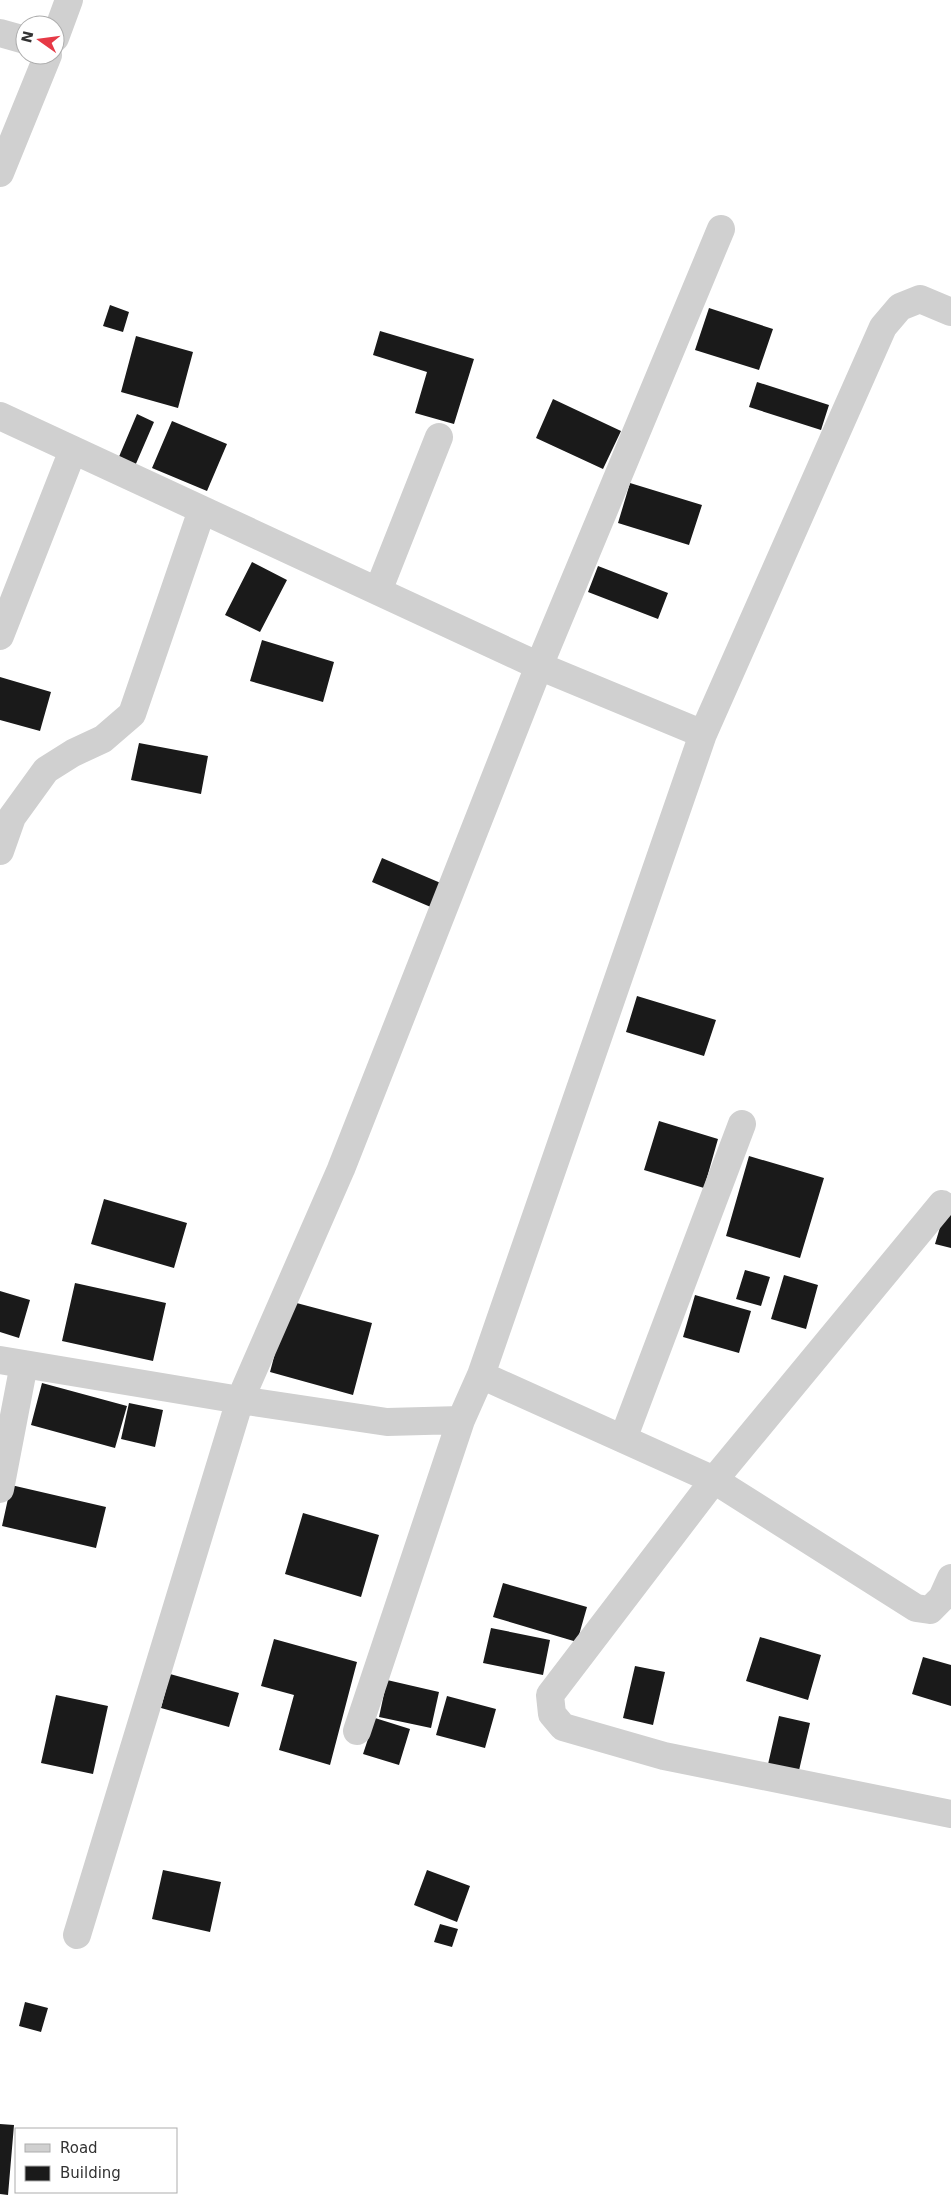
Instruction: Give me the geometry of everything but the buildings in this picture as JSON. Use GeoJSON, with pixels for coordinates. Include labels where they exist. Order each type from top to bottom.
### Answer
{"type":"FeatureCollection","features":[{"type":"Feature","properties":{"kind":"street"},"geometry":{"type":"LineString","coordinates":[[63,15],[69,0]]}},
{"type":"Feature","properties":{"kind":"street"},"geometry":{"type":"LineString","coordinates":[[0,33],[15,37]]}},
{"type":"Feature","properties":{"kind":"street"},"geometry":{"type":"LineString","coordinates":[[0,173],[44,65]]}},
{"type":"Feature","properties":{"kind":"street"},"geometry":{"type":"LineString","coordinates":[[77,1935],[240,1400],[341,1169],[539,666],[721,229]]}},
{"type":"Feature","properties":{"kind":"street"},"geometry":{"type":"LineString","coordinates":[[357,1731],[461,1420],[481,1375],[703,734],[883,327],[900,307],[920,299],[951,312]]}},
{"type":"Feature","properties":{"kind":"street"},"geometry":{"type":"LineString","coordinates":[[0,416],[539,666],[703,734]]}},
{"type":"Feature","properties":{"kind":"street"},"geometry":{"type":"LineString","coordinates":[[378,590],[439,437]]}},
{"type":"Feature","properties":{"kind":"street"},"geometry":{"type":"LineString","coordinates":[[0,636],[73,450]]}},
{"type":"Feature","properties":{"kind":"street"},"geometry":{"type":"LineString","coordinates":[[0,850],[12,817],[46,770],[73,753],[103,739],[132,714],[202,510]]}},
{"type":"Feature","properties":{"kind":"street"},"geometry":{"type":"LineString","coordinates":[[623,1439],[742,1124]]}},
{"type":"Feature","properties":{"kind":"street"},"geometry":{"type":"LineString","coordinates":[[942,1204],[714,1480],[550,1695],[552,1714],[563,1726],[664,1756],[951,1814]]}},
{"type":"Feature","properties":{"kind":"street"},"geometry":{"type":"LineString","coordinates":[[0,1490],[12,1362],[240,1400],[387,1422],[461,1420]]}},
{"type":"Feature","properties":{"kind":"street"},"geometry":{"type":"LineString","coordinates":[[481,1375],[714,1480],[916,1608],[930,1610],[942,1598],[951,1578]]}}]}
